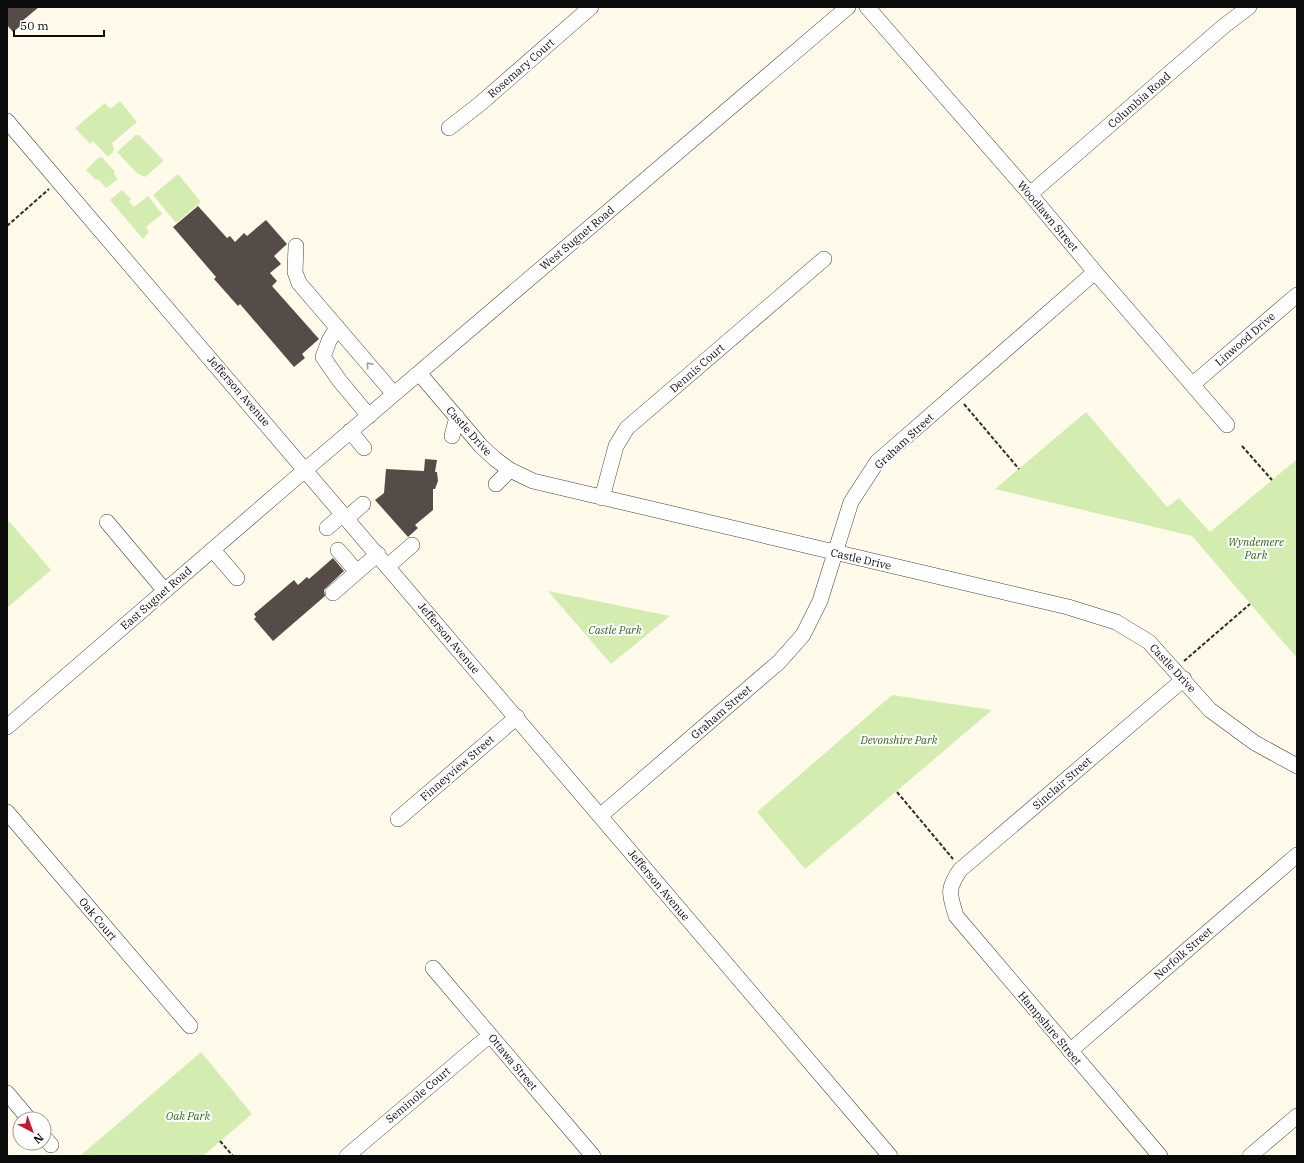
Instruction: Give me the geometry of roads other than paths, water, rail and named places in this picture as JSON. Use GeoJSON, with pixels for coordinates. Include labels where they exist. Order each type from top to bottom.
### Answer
{"type":"FeatureCollection","features":[{"type":"Feature","properties":{"kind":"street","name":"Rosemary Court"},"geometry":{"type":"LineString","coordinates":[[449,128],[481,103],[591,7]]}},
{"type":"Feature","properties":{"kind":"street","name":"West Sugnet Road"},"geometry":{"type":"LineString","coordinates":[[306,470],[848,7]]}},
{"type":"Feature","properties":{"kind":"street","name":"Woodlawn Street"},"geometry":{"type":"LineString","coordinates":[[867,7],[1030,194],[1227,425]]}},
{"type":"Feature","properties":{"kind":"street","name":"Columbia Road"},"geometry":{"type":"LineString","coordinates":[[1030,194],[1224,26],[1249,7]]}},
{"type":"Feature","properties":{"kind":"street","name":"Jefferson Avenue"},"geometry":{"type":"LineString","coordinates":[[7,121],[378,554],[890,1156]]}},
{"type":"Feature","properties":{"kind":"street"},"geometry":{"type":"LineString","coordinates":[[296,246],[295,272],[299,283],[394,394]]}},
{"type":"Feature","properties":{"kind":"street","name":"Dennis Court"},"geometry":{"type":"LineString","coordinates":[[602,498],[616,446],[627,428],[824,258]]}},
{"type":"Feature","properties":{"kind":"street","name":"Graham Street"},"geometry":{"type":"LineString","coordinates":[[600,816],[779,662],[803,635],[820,601],[851,502],[877,462],[1095,272]]}},
{"type":"Feature","properties":{"kind":"street","name":"Linwood Drive"},"geometry":{"type":"LineString","coordinates":[[1193,384],[1297,295]]}},
{"type":"Feature","properties":{"kind":"street"},"geometry":{"type":"LineString","coordinates":[[337,327],[329,341],[323,357],[339,380],[369,416]]}},
{"type":"Feature","properties":{"kind":"street","name":"Castle Drive"},"geometry":{"type":"LineString","coordinates":[[419,373],[481,446],[495,460],[510,470],[533,481],[1068,607],[1116,622],[1149,642],[1184,679],[1210,710],[1255,744],[1297,766]]}},
{"type":"Feature","properties":{"kind":"street"},"geometry":{"type":"LineString","coordinates":[[452,436],[457,417]]}},
{"type":"Feature","properties":{"kind":"street"},"geometry":{"type":"LineString","coordinates":[[350,431],[364,448]]}},
{"type":"Feature","properties":{"kind":"street","name":"East Sugnet Road"},"geometry":{"type":"LineString","coordinates":[[7,727],[306,470]]}},
{"type":"Feature","properties":{"kind":"street"},"geometry":{"type":"LineString","coordinates":[[496,484],[510,470]]}},
{"type":"Feature","properties":{"kind":"street"},"geometry":{"type":"LineString","coordinates":[[327,528],[363,504]]}},
{"type":"Feature","properties":{"kind":"street"},"geometry":{"type":"LineString","coordinates":[[107,522],[165,591]]}},
{"type":"Feature","properties":{"kind":"street"},"geometry":{"type":"LineString","coordinates":[[388,566],[412,545]]}},
{"type":"Feature","properties":{"kind":"street"},"geometry":{"type":"LineString","coordinates":[[213,550],[237,578]]}},
{"type":"Feature","properties":{"kind":"street"},"geometry":{"type":"LineString","coordinates":[[338,550],[357,572]]}},
{"type":"Feature","properties":{"kind":"street"},"geometry":{"type":"LineString","coordinates":[[333,593],[378,554]]}},
{"type":"Feature","properties":{"kind":"street","name":"Sinclair Street"},"geometry":{"type":"LineString","coordinates":[[950,894],[953,881],[960,870],[1184,679]]}},
{"type":"Feature","properties":{"kind":"street","name":"Finneyview Street"},"geometry":{"type":"LineString","coordinates":[[398,819],[516,717]]}},
{"type":"Feature","properties":{"kind":"street","name":"Oak Court"},"geometry":{"type":"LineString","coordinates":[[7,812],[190,1026]]}},
{"type":"Feature","properties":{"kind":"street","name":"Norfolk Street"},"geometry":{"type":"LineString","coordinates":[[1070,1051],[1297,855]]}},
{"type":"Feature","properties":{"kind":"street","name":"Hampshire Street"},"geometry":{"type":"LineString","coordinates":[[950,894],[956,916],[1160,1156]]}},
{"type":"Feature","properties":{"kind":"street","name":"Ottawa Street"},"geometry":{"type":"LineString","coordinates":[[433,968],[593,1156]]}},
{"type":"Feature","properties":{"kind":"street","name":"Seminole Court"},"geometry":{"type":"LineString","coordinates":[[347,1156],[490,1035]]}},
{"type":"Feature","properties":{"kind":"street"},"geometry":{"type":"LineString","coordinates":[[7,1093],[22,1111]]}},
{"type":"Feature","properties":{"kind":"street"},"geometry":{"type":"LineString","coordinates":[[1250,1156],[1297,1116]]}},
{"type":"Feature","properties":{"kind":"park label","name":"Wyndemere Park"},"geometry":{"type":"Point","coordinates":[1256,548]}},
{"type":"Feature","properties":{"kind":"park label","name":"Castle Park"},"geometry":{"type":"Point","coordinates":[615,630]}},
{"type":"Feature","properties":{"kind":"park label","name":"Devonshire Park"},"geometry":{"type":"Point","coordinates":[899,740]}},
{"type":"Feature","properties":{"kind":"park label","name":"Oak Park"},"geometry":{"type":"Point","coordinates":[188,1116]}}]}
